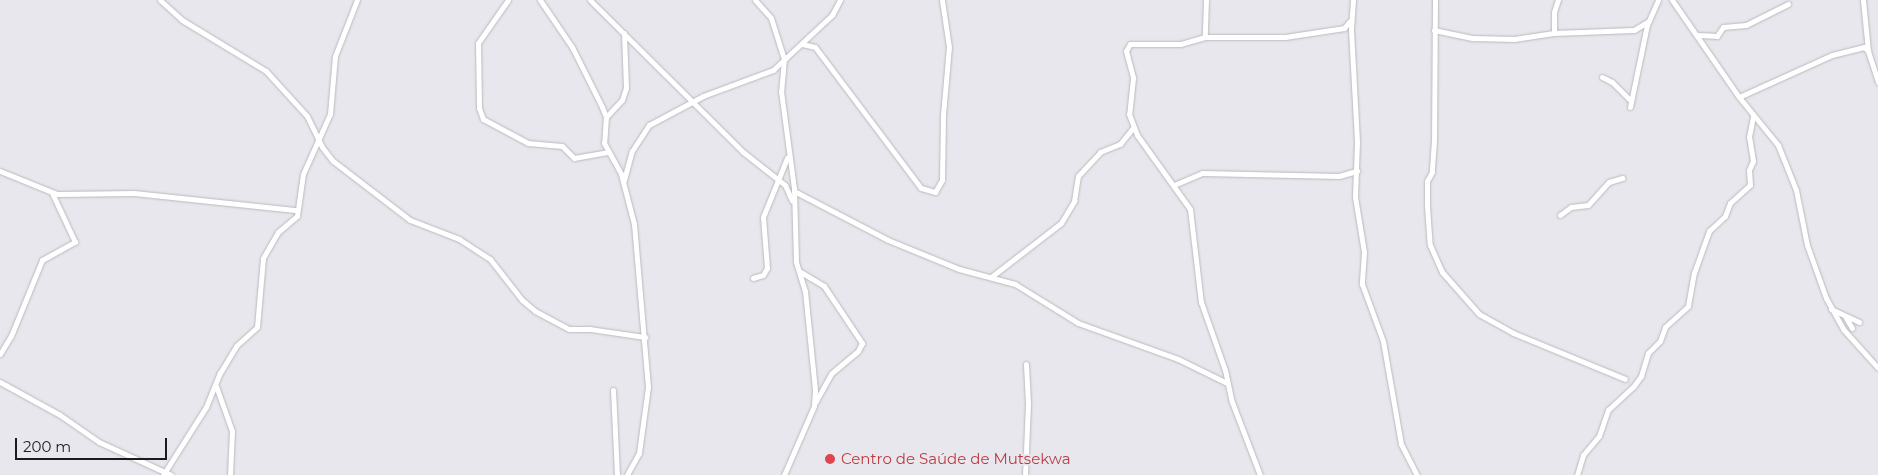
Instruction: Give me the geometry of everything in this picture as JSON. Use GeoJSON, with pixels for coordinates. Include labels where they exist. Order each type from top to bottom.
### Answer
{"type":"FeatureCollection","features":[{"type":"Feature","properties":{"kind":"street"},"geometry":{"type":"LineString","coordinates":[[160,0],[182,20],[266,70],[307,116],[317,138],[333,161],[384,203],[410,220],[459,240],[490,259],[522,300],[548,320],[569,330],[592,329],[645,338]]}},
{"type":"Feature","properties":{"kind":"street"},"geometry":{"type":"LineString","coordinates":[[164,474],[193,429],[236,346],[257,327],[263,258],[278,232],[296,218],[299,189],[317,138],[330,114],[335,56],[357,0]]}},
{"type":"Feature","properties":{"kind":"street"},"geometry":{"type":"LineString","coordinates":[[508,0],[478,43],[479,108],[483,119],[528,144],[562,146],[574,158],[607,152]]}},
{"type":"Feature","properties":{"kind":"street"},"geometry":{"type":"LineString","coordinates":[[540,0],[572,47],[606,117],[607,152],[624,183],[634,224],[645,338],[646,406],[639,453],[627,475]]}},
{"type":"Feature","properties":{"kind":"street"},"geometry":{"type":"LineString","coordinates":[[590,0],[743,152],[780,180],[794,205]]}},
{"type":"Feature","properties":{"kind":"street"},"geometry":{"type":"LineString","coordinates":[[755,0],[771,18],[784,58],[781,91],[787,155],[794,191],[799,271],[805,291],[815,404]]}},
{"type":"Feature","properties":{"kind":"street"},"geometry":{"type":"LineString","coordinates":[[624,183],[632,151],[649,126],[703,96],[767,73],[802,44],[832,15],[840,0]]}},
{"type":"Feature","properties":{"kind":"street"},"geometry":{"type":"LineString","coordinates":[[802,44],[815,46],[921,188],[935,192],[942,180],[943,115],[949,47],[942,0]]}},
{"type":"Feature","properties":{"kind":"street"},"geometry":{"type":"LineString","coordinates":[[1204,38],[1206,0]]}},
{"type":"Feature","properties":{"kind":"street"},"geometry":{"type":"LineString","coordinates":[[1353,0],[1351,19],[1357,91],[1355,200],[1364,252],[1362,284],[1383,341],[1401,444],[1417,475]]}},
{"type":"Feature","properties":{"kind":"street"},"geometry":{"type":"LineString","coordinates":[[1435,0],[1434,140],[1432,172],[1427,181],[1427,206],[1430,245],[1442,272],[1479,314],[1513,333],[1625,379]]}},
{"type":"Feature","properties":{"kind":"street"},"geometry":{"type":"LineString","coordinates":[[1554,33],[1554,12],[1558,0]]}},
{"type":"Feature","properties":{"kind":"street"},"geometry":{"type":"LineString","coordinates":[[1630,107],[1649,21],[1658,0]]}},
{"type":"Feature","properties":{"kind":"street"},"geometry":{"type":"LineString","coordinates":[[1672,0],[1698,35],[1738,96],[1778,145],[1796,190],[1808,248],[1831,309],[1843,329],[1878,368]]}},
{"type":"Feature","properties":{"kind":"street"},"geometry":{"type":"LineString","coordinates":[[1862,0],[1868,51],[1878,82]]}},
{"type":"Feature","properties":{"kind":"street"},"geometry":{"type":"LineString","coordinates":[[1698,35],[1717,36],[1724,27],[1746,25],[1788,4]]}},
{"type":"Feature","properties":{"kind":"street"},"geometry":{"type":"LineString","coordinates":[[1260,475],[1200,302],[1193,218],[1174,185],[1133,128],[1128,103],[1133,78],[1126,51],[1130,44],[1181,44],[1204,38],[1285,37],[1344,28],[1351,19]]}},
{"type":"Feature","properties":{"kind":"street"},"geometry":{"type":"LineString","coordinates":[[1434,30],[1488,39],[1554,33],[1589,34],[1634,30],[1649,21]]}},
{"type":"Feature","properties":{"kind":"street"},"geometry":{"type":"LineString","coordinates":[[606,117],[622,100],[626,88],[624,32]]}},
{"type":"Feature","properties":{"kind":"street"},"geometry":{"type":"LineString","coordinates":[[1738,96],[1832,55],[1864,47],[1868,51]]}},
{"type":"Feature","properties":{"kind":"street"},"geometry":{"type":"LineString","coordinates":[[1602,77],[1612,82],[1631,101]]}},
{"type":"Feature","properties":{"kind":"street"},"geometry":{"type":"LineString","coordinates":[[1578,475],[1583,455],[1596,441],[1608,410],[1633,387],[1641,376],[1648,353],[1660,341],[1665,327],[1688,306],[1694,273],[1709,230],[1725,216],[1730,203],[1750,185],[1749,170],[1753,161],[1749,137],[1753,116]]}},
{"type":"Feature","properties":{"kind":"street"},"geometry":{"type":"LineString","coordinates":[[991,277],[1061,223],[1074,200],[1078,176],[1100,152],[1120,144],[1133,128]]}},
{"type":"Feature","properties":{"kind":"street"},"geometry":{"type":"LineString","coordinates":[[753,278],[762,274],[767,268],[763,217],[780,180],[787,155]]}},
{"type":"Feature","properties":{"kind":"street"},"geometry":{"type":"LineString","coordinates":[[0,171],[52,193],[134,193],[297,210]]}},
{"type":"Feature","properties":{"kind":"street"},"geometry":{"type":"LineString","coordinates":[[1174,185],[1202,173],[1339,176],[1357,171]]}},
{"type":"Feature","properties":{"kind":"street"},"geometry":{"type":"LineString","coordinates":[[1560,215],[1571,207],[1588,205],[1609,182],[1622,178]]}},
{"type":"Feature","properties":{"kind":"street"},"geometry":{"type":"LineString","coordinates":[[794,191],[888,240],[959,269],[991,277],[1026,290],[1085,326],[1178,359],[1227,383]]}},
{"type":"Feature","properties":{"kind":"street"},"geometry":{"type":"LineString","coordinates":[[0,354],[11,336],[42,260],[75,242],[52,193]]}},
{"type":"Feature","properties":{"kind":"street"},"geometry":{"type":"LineString","coordinates":[[784,475],[815,404],[831,374],[858,351],[862,343],[824,286],[799,271]]}},
{"type":"Feature","properties":{"kind":"street"},"geometry":{"type":"LineString","coordinates":[[1831,309],[1859,322]]}},
{"type":"Feature","properties":{"kind":"street"},"geometry":{"type":"LineString","coordinates":[[1844,315],[1852,328]]}},
{"type":"Feature","properties":{"kind":"street"},"geometry":{"type":"LineString","coordinates":[[1025,475],[1028,403],[1026,364]]}},
{"type":"Feature","properties":{"kind":"street"},"geometry":{"type":"LineString","coordinates":[[0,382],[60,415],[99,442],[164,474],[171,475]]}},
{"type":"Feature","properties":{"kind":"street"},"geometry":{"type":"LineString","coordinates":[[216,386],[232,431],[230,475]]}},
{"type":"Feature","properties":{"kind":"street"},"geometry":{"type":"LineString","coordinates":[[613,390],[617,475]]}},
{"type":"Feature","properties":{"kind":"place","name":"Centro de Saúde de Mutsekwa"},"geometry":{"type":"Point","coordinates":[830,459]}}]}
